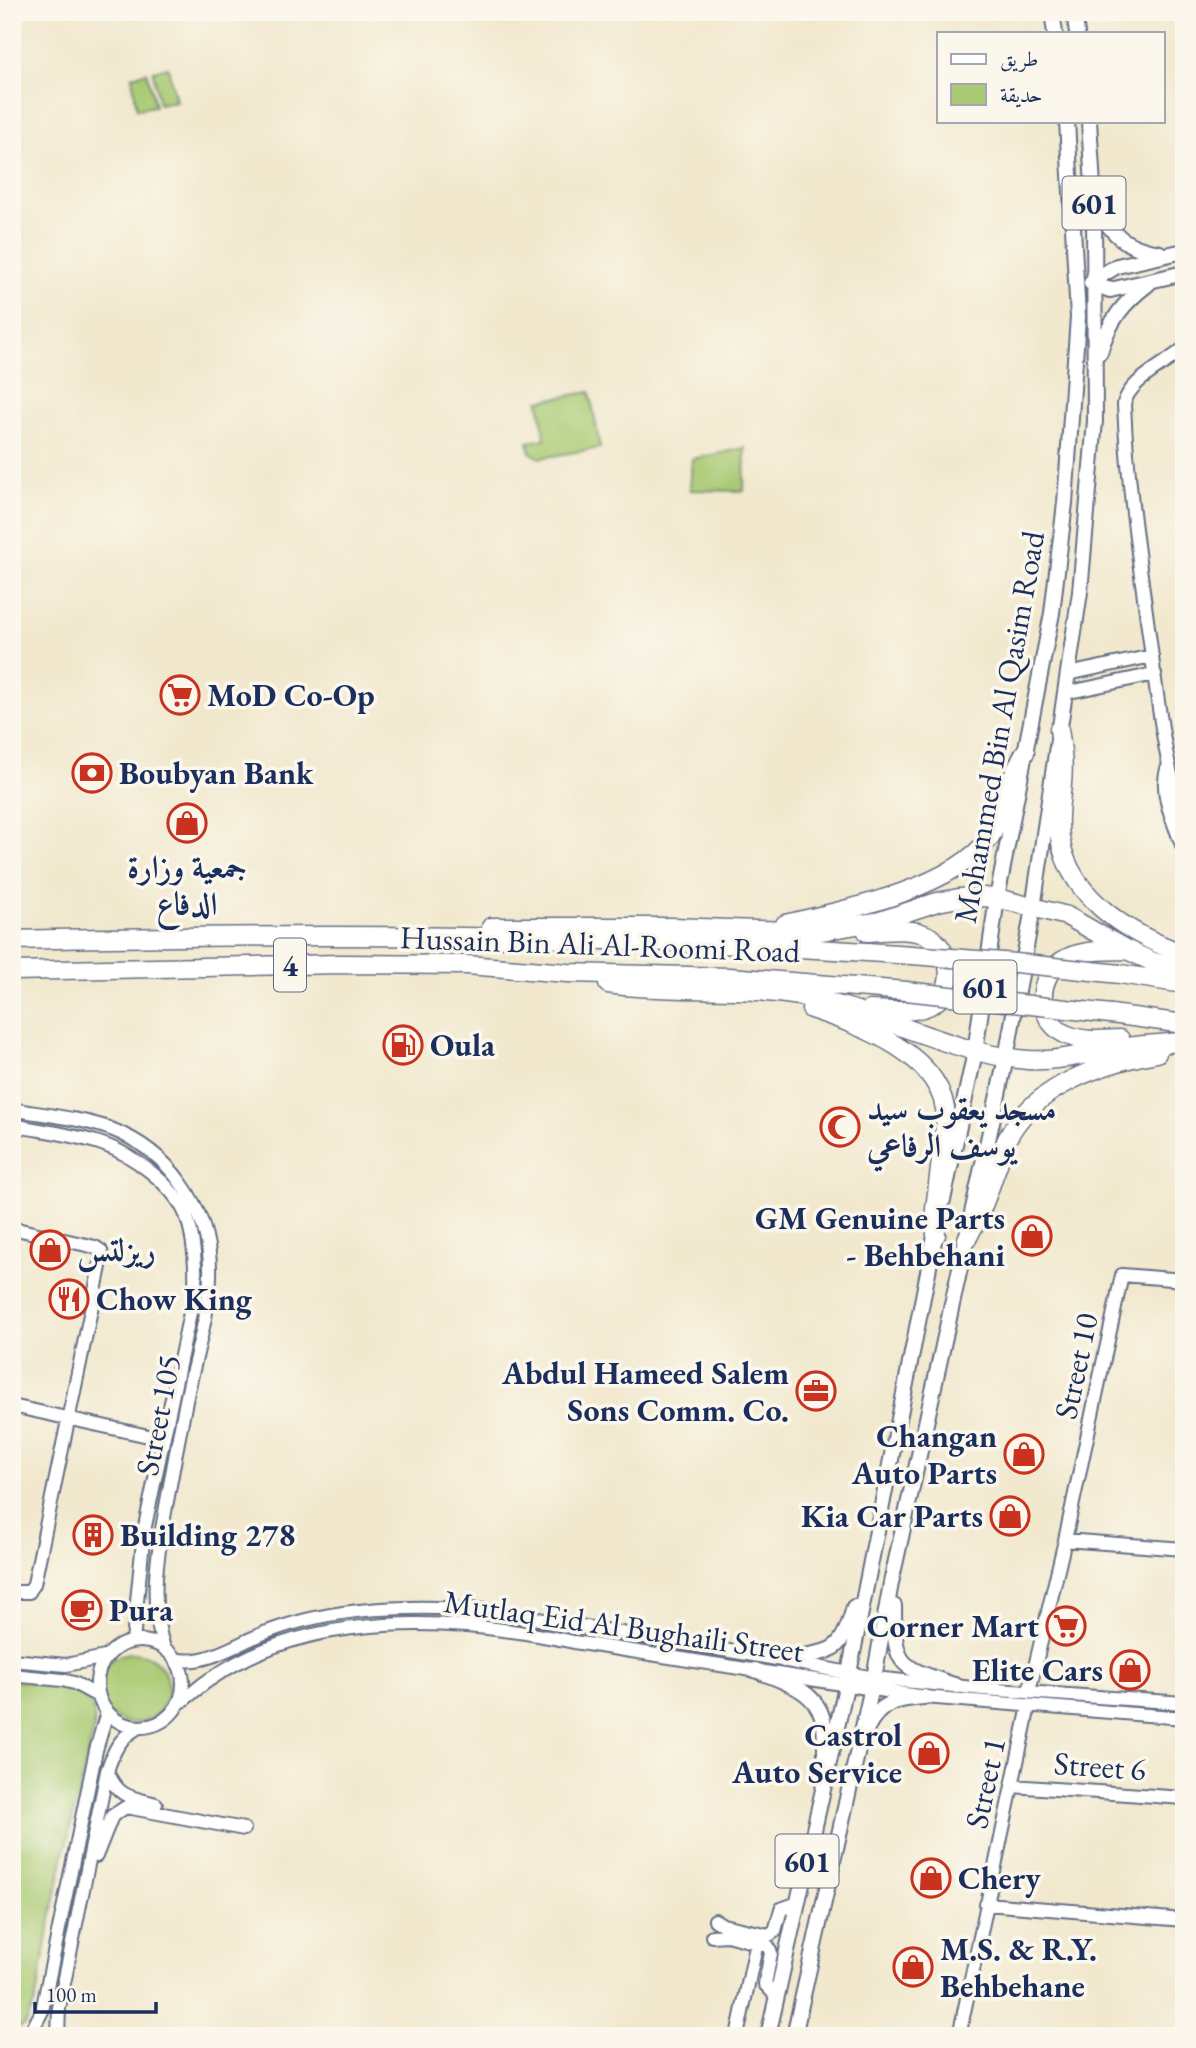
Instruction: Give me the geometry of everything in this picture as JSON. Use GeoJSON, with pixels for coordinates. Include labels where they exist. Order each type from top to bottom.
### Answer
{"type":"FeatureCollection","features":[{"type":"Feature","properties":{"kind":"highway"},"geometry":{"type":"LineString","coordinates":[[1059,729],[1063,769],[1059,829],[1062,850],[1069,869],[1086,893],[1107,912],[1146,937],[1184,954]]}},
{"type":"Feature","properties":{"kind":"highway"},"geometry":{"type":"LineString","coordinates":[[753,930],[817,917],[879,900],[923,884],[964,861],[981,848],[994,830],[1025,752]]}},
{"type":"Feature","properties":{"kind":"highway"},"geometry":{"type":"LineString","coordinates":[[816,932],[880,921],[937,902],[959,898],[997,898],[1067,916],[1126,950],[1184,971]]}},
{"type":"Feature","properties":{"kind":"highway"},"geometry":{"type":"LineString","coordinates":[[461,936],[492,926],[525,925],[816,932],[908,930],[925,934],[938,943],[947,957],[949,974],[945,989],[935,1003],[920,1008],[898,1010],[852,1009]]}},
{"type":"Feature","properties":{"kind":"highway","name":"Hussain Bin Ali Al-Roomi Road"},"geometry":{"type":"LineString","coordinates":[[12,940],[461,936],[807,947],[1016,963],[1184,984]]}},
{"type":"Feature","properties":{"kind":"highway"},"geometry":{"type":"LineString","coordinates":[[1126,950],[1075,955],[1051,970],[1042,996],[1044,1010],[1051,1023],[1062,1032],[1082,1039],[1183,1040]]}},
{"type":"Feature","properties":{"kind":"highway","name":"Hussain Bin Ali Al-Roomi Road"},"geometry":{"type":"LineString","coordinates":[[12,971],[353,964],[467,965],[568,973],[729,977],[906,991],[1111,1014],[1183,1040]]}},
{"type":"Feature","properties":{"kind":"highway"},"geometry":{"type":"LineString","coordinates":[[568,973],[629,986],[800,996],[852,1009],[975,1052],[1006,1058],[1055,1059],[1128,1046],[1183,1040]]}},
{"type":"Feature","properties":{"kind":"highway"},"geometry":{"type":"LineString","coordinates":[[747,991],[807,1008],[857,1027],[902,1051],[930,1072],[941,1091],[946,1112],[935,1209],[936,1235]]}},
{"type":"Feature","properties":{"kind":"highway"},"geometry":{"type":"LineString","coordinates":[[967,1239],[988,1193],[1008,1138],[1033,1106],[1057,1088],[1091,1073],[1156,1053],[1183,1040]]}},
{"type":"Feature","properties":{"kind":"main road"},"geometry":{"type":"LineString","coordinates":[[1052,12],[1055,32]]}},
{"type":"Feature","properties":{"kind":"main road","name":"Mohammed Bin Al Qasim Road"},"geometry":{"type":"LineString","coordinates":[[768,2036],[847,1679],[975,1052],[997,898],[1054,600],[1065,503],[1078,317],[1067,122]]}},
{"type":"Feature","properties":{"kind":"main road","name":"Mohammed Bin Al Qasim Road"},"geometry":{"type":"LineString","coordinates":[[794,2036],[1006,1058],[1033,908],[1080,592],[1095,421],[1096,286],[1089,122]]}},
{"type":"Feature","properties":{"kind":"main road"},"geometry":{"type":"LineString","coordinates":[[1094,203],[1108,228],[1122,241],[1135,247],[1168,254]]}},
{"type":"Feature","properties":{"kind":"main road"},"geometry":{"type":"LineString","coordinates":[[1078,317],[1084,299],[1102,275],[1117,266],[1184,251]]}},
{"type":"Feature","properties":{"kind":"main road"},"geometry":{"type":"LineString","coordinates":[[1075,260],[1082,274],[1096,286],[1110,290],[1184,273]]}},
{"type":"Feature","properties":{"kind":"main road"},"geometry":{"type":"LineString","coordinates":[[1096,366],[1105,334],[1113,319],[1132,296],[1154,279]]}},
{"type":"Feature","properties":{"kind":"main road"},"geometry":{"type":"LineString","coordinates":[[784,1660],[828,1651],[845,1635],[891,1463]]}},
{"type":"Feature","properties":{"kind":"main road"},"geometry":{"type":"LineString","coordinates":[[891,1583],[894,1643],[901,1660],[918,1672],[957,1686]]}},
{"type":"Feature","properties":{"kind":"main road"},"geometry":{"type":"LineString","coordinates":[[755,1670],[796,1687],[818,1707],[824,1724],[827,1772]]}},
{"type":"Feature","properties":{"kind":"main road"},"geometry":{"type":"LineString","coordinates":[[858,1749],[874,1714],[883,1706],[905,1698],[924,1697]]}},
{"type":"Feature","properties":{"kind":"main road"},"geometry":{"type":"LineString","coordinates":[[778,2036],[792,1963],[788,1948]]}},
{"type":"Feature","properties":{"kind":"street"},"geometry":{"type":"LineString","coordinates":[[1184,348],[1134,384],[1124,404],[1131,509],[1154,674],[1169,765],[1184,821]]}},
{"type":"Feature","properties":{"kind":"street"},"geometry":{"type":"LineString","coordinates":[[1068,674],[1152,656]]}},
{"type":"Feature","properties":{"kind":"street"},"geometry":{"type":"LineString","coordinates":[[1065,693],[1154,674]]}},
{"type":"Feature","properties":{"kind":"street"},"geometry":{"type":"LineString","coordinates":[[1169,765],[1165,776],[1165,795],[1184,850]]}},
{"type":"Feature","properties":{"kind":"street","name":"Street 105"},"geometry":{"type":"LineString","coordinates":[[12,1109],[110,1129],[135,1141],[159,1158],[175,1174],[193,1200],[206,1228],[211,1254],[211,1283],[178,1439],[158,1551],[155,1609],[164,1648]]}},
{"type":"Feature","properties":{"kind":"street"},"geometry":{"type":"LineString","coordinates":[[48,1132],[54,1125],[50,1116]]}},
{"type":"Feature","properties":{"kind":"street","name":"Street 105"},"geometry":{"type":"LineString","coordinates":[[12,1125],[94,1142],[125,1154],[158,1178],[186,1214],[196,1276],[190,1316],[144,1531],[133,1641]]}},
{"type":"Feature","properties":{"kind":"street"},"geometry":{"type":"LineString","coordinates":[[12,1228],[95,1247],[102,1257],[32,1589],[24,1594],[12,1592]]}},
{"type":"Feature","properties":{"kind":"street","name":"Street 10"},"geometry":{"type":"LineString","coordinates":[[1028,1692],[1065,1540],[1122,1275],[1184,1280]]}},
{"type":"Feature","properties":{"kind":"street"},"geometry":{"type":"LineString","coordinates":[[190,1316],[197,1315],[204,1319]]}},
{"type":"Feature","properties":{"kind":"street"},"geometry":{"type":"LineString","coordinates":[[12,1406],[162,1439]]}},
{"type":"Feature","properties":{"kind":"street"},"geometry":{"type":"LineString","coordinates":[[1065,1540],[1184,1549]]}},
{"type":"Feature","properties":{"kind":"street","name":"Mutlaq Eid Al Bughaili Street"},"geometry":{"type":"LineString","coordinates":[[176,1659],[198,1660],[268,1631],[310,1620],[385,1609],[485,1610],[784,1660],[872,1684]]}},
{"type":"Feature","properties":{"kind":"street","name":"Mutlaq Eid Al Bughaili Street"},"geometry":{"type":"LineString","coordinates":[[178,1704],[211,1678],[273,1647],[313,1636],[364,1627],[409,1624],[455,1624],[505,1630],[755,1670],[847,1679]]}},
{"type":"Feature","properties":{"kind":"street"},"geometry":{"type":"LineString","coordinates":[[505,1630],[518,1626],[579,1635],[583,1634],[586,1627]]}},
{"type":"Feature","properties":{"kind":"street"},"geometry":{"type":"LineString","coordinates":[[58,2036],[58,2014],[107,1771],[116,1746],[127,1734],[139,1727],[162,1721],[178,1704],[183,1681],[176,1659],[164,1648],[144,1640],[133,1641],[113,1649],[105,1657],[96,1682],[98,1696],[107,1712],[116,1720],[139,1727]]}},
{"type":"Feature","properties":{"kind":"street"},"geometry":{"type":"LineString","coordinates":[[12,1660],[66,1665],[105,1657]]}},
{"type":"Feature","properties":{"kind":"street"},"geometry":{"type":"LineString","coordinates":[[12,1675],[62,1680],[74,1683],[98,1696]]}},
{"type":"Feature","properties":{"kind":"street"},"geometry":{"type":"LineString","coordinates":[[872,1684],[957,1686],[1184,1703]]}},
{"type":"Feature","properties":{"kind":"street"},"geometry":{"type":"LineString","coordinates":[[872,1684],[924,1697],[1184,1718]]}},
{"type":"Feature","properties":{"kind":"street","name":"Street 1"},"geometry":{"type":"LineString","coordinates":[[958,2036],[1028,1706]]}},
{"type":"Feature","properties":{"kind":"street"},"geometry":{"type":"LineString","coordinates":[[46,2036],[29,2036],[42,2011],[96,1750],[107,1712]]}},
{"type":"Feature","properties":{"kind":"street"},"geometry":{"type":"LineString","coordinates":[[87,1871],[110,1820],[116,1812],[126,1807],[244,1826],[128,1796],[115,1787],[107,1771]]}},
{"type":"Feature","properties":{"kind":"street","name":"Street 6"},"geometry":{"type":"LineString","coordinates":[[1012,1786],[1184,1798]]}},
{"type":"Feature","properties":{"kind":"street"},"geometry":{"type":"LineString","coordinates":[[712,1936],[722,1934],[758,1938],[773,1934],[781,1909],[798,1903]]}},
{"type":"Feature","properties":{"kind":"street"},"geometry":{"type":"LineString","coordinates":[[986,1904],[1184,1920]]}},
{"type":"Feature","properties":{"kind":"street"},"geometry":{"type":"LineString","coordinates":[[715,1920],[758,1938],[771,1950],[765,1984],[777,1997]]}},
{"type":"Feature","properties":{"kind":"street"},"geometry":{"type":"LineString","coordinates":[[737,2036],[758,1938]]}},
{"type":"Feature","properties":{"kind":"green space"},"geometry":{"type":"Polygon","coordinates":[[[168,67],[176,101],[159,104],[153,71],[168,67]]]}},
{"type":"Feature","properties":{"kind":"green space"},"geometry":{"type":"Polygon","coordinates":[[[147,72],[155,106],[137,109],[132,76],[147,72]]]}},
{"type":"Feature","properties":{"kind":"green space"},"geometry":{"type":"Polygon","coordinates":[[[590,392],[600,448],[540,458],[530,452],[528,442],[545,439],[539,401],[590,392]]]}},
{"type":"Feature","properties":{"kind":"green space"},"geometry":{"type":"Polygon","coordinates":[[[745,448],[744,491],[690,490],[692,459],[745,448]]]}},
{"type":"Feature","properties":{"kind":"green space"},"geometry":{"type":"Polygon","coordinates":[[[140,1653],[153,1659],[162,1668],[166,1674],[166,1702],[158,1713],[147,1721],[126,1723],[108,1713],[100,1702],[98,1681],[108,1663],[119,1655],[140,1653]]]}},
{"type":"Feature","properties":{"kind":"green space"},"geometry":{"type":"Polygon","coordinates":[[[12,1681],[59,1686],[80,1694],[88,1701],[93,1711],[94,1728],[62,1863],[35,2002],[25,2025],[12,2031],[12,1681]]]}},
{"type":"Feature","properties":{"kind":"place","name":"MoD Co-Op"},"geometry":{"type":"Point","coordinates":[180,695]}},
{"type":"Feature","properties":{"kind":"place","name":"Boubyan Bank"},"geometry":{"type":"Point","coordinates":[92,773]}},
{"type":"Feature","properties":{"kind":"place","name":"جمعية وزارة الدفاع"},"geometry":{"type":"Point","coordinates":[187,823]}},
{"type":"Feature","properties":{"kind":"place","name":"Oula"},"geometry":{"type":"Point","coordinates":[403,1045]}},
{"type":"Feature","properties":{"kind":"place","name":"مسجد يعقوب سيد يوسف الرفاعي"},"geometry":{"type":"Point","coordinates":[840,1127]}},
{"type":"Feature","properties":{"kind":"place","name":"GM Genuine Parts - Behbehani"},"geometry":{"type":"Point","coordinates":[1032,1236]}},
{"type":"Feature","properties":{"kind":"place","name":"ريزلتس"},"geometry":{"type":"Point","coordinates":[50,1250]}},
{"type":"Feature","properties":{"kind":"place","name":"Chow King"},"geometry":{"type":"Point","coordinates":[69,1299]}},
{"type":"Feature","properties":{"kind":"place","name":"Abdul Hameed Salem Sons Comm. Co."},"geometry":{"type":"Point","coordinates":[816,1391]}},
{"type":"Feature","properties":{"kind":"place","name":"Changan Auto Parts"},"geometry":{"type":"Point","coordinates":[1024,1454]}},
{"type":"Feature","properties":{"kind":"place","name":"Kia Car Parts"},"geometry":{"type":"Point","coordinates":[1010,1516]}},
{"type":"Feature","properties":{"kind":"place","name":"Building 278"},"geometry":{"type":"Point","coordinates":[93,1535]}},
{"type":"Feature","properties":{"kind":"place","name":"Pura"},"geometry":{"type":"Point","coordinates":[82,1610]}},
{"type":"Feature","properties":{"kind":"place","name":"Corner Mart"},"geometry":{"type":"Point","coordinates":[1066,1626]}},
{"type":"Feature","properties":{"kind":"place","name":"Elite Cars"},"geometry":{"type":"Point","coordinates":[1130,1670]}},
{"type":"Feature","properties":{"kind":"place","name":"Castrol Auto Service"},"geometry":{"type":"Point","coordinates":[929,1753]}},
{"type":"Feature","properties":{"kind":"place","name":"Chery"},"geometry":{"type":"Point","coordinates":[931,1878]}},
{"type":"Feature","properties":{"kind":"place","name":"M.S. & R.Y. Behbehane"},"geometry":{"type":"Point","coordinates":[913,1967]}}]}
